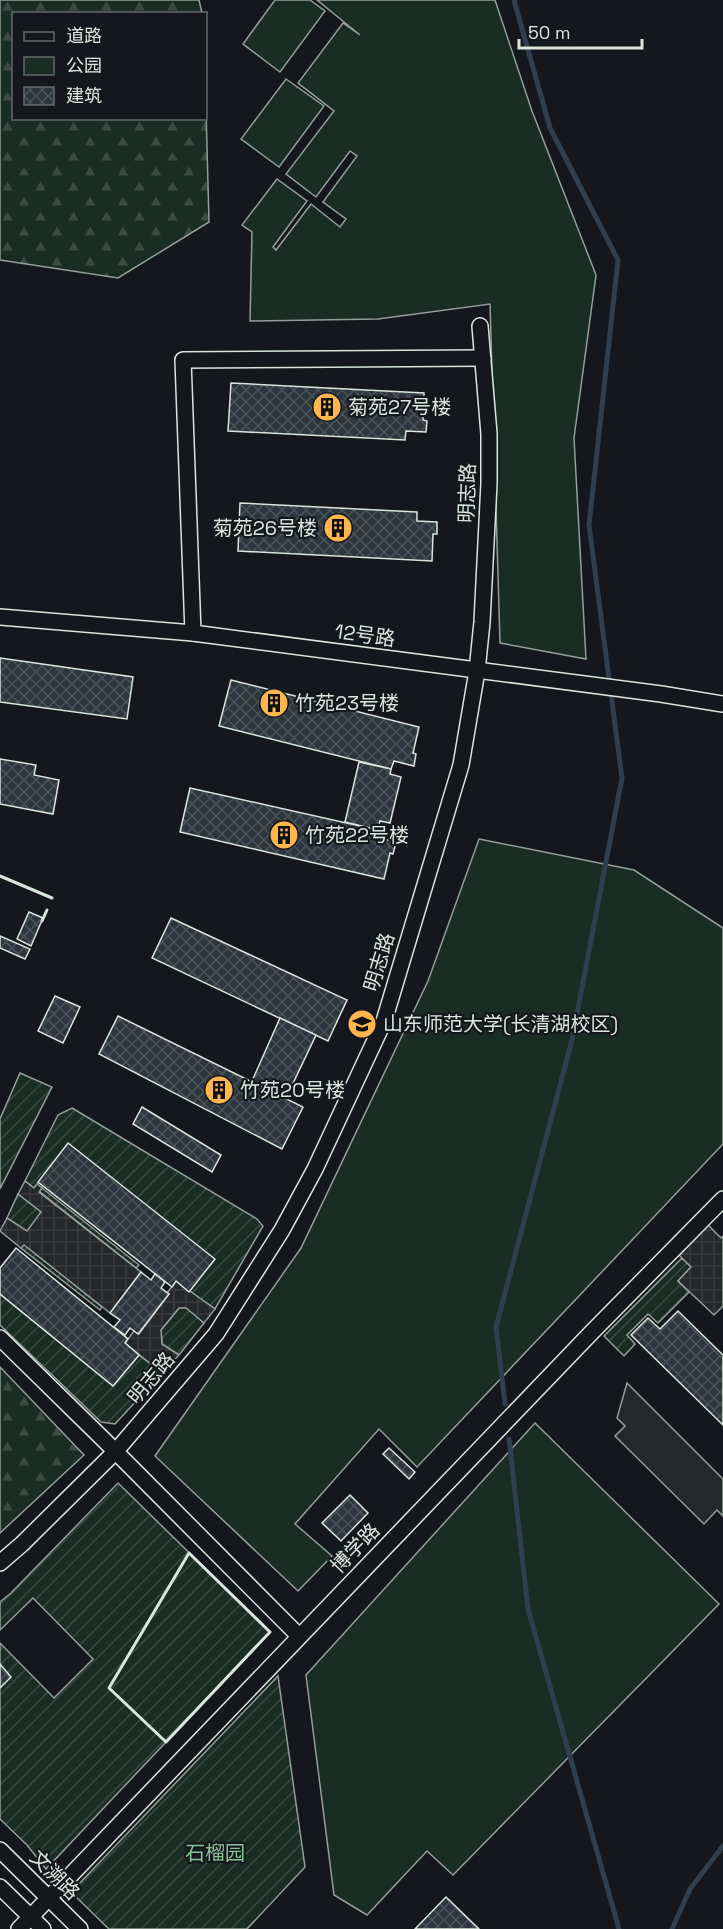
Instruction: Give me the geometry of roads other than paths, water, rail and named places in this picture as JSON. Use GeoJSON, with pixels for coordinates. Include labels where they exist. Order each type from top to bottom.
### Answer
{"type":"FeatureCollection","features":[{"type":"Feature","properties":{"kind":"street","name":"明志路"},"geometry":{"type":"LineString","coordinates":[[0,1563],[116,1451],[216,1334],[282,1230],[315,1170],[384,1021],[461,765],[477,671],[482,622],[489,483],[489,434],[480,326]]}},
{"type":"Feature","properties":{"kind":"street"},"geometry":{"type":"LineString","coordinates":[[193,633],[183,360],[483,358]]}},
{"type":"Feature","properties":{"kind":"street","name":"12号路"},"geometry":{"type":"LineString","coordinates":[[0,617],[193,633],[634,690],[723,704]]}},
{"type":"Feature","properties":{"kind":"street","name":"博学路"},"geometry":{"type":"LineString","coordinates":[[19,1929],[592,1332],[723,1199]]}},
{"type":"Feature","properties":{"kind":"street"},"geometry":{"type":"LineString","coordinates":[[0,1338],[116,1451],[299,1636]]}},
{"type":"Feature","properties":{"kind":"street","name":"文溯路"},"geometry":{"type":"LineString","coordinates":[[0,1850],[80,1929]]}},
{"type":"Feature","properties":{"kind":"street"},"geometry":{"type":"LineString","coordinates":[[0,1887],[43,1929]]}},
{"type":"Feature","properties":{"kind":"waterway"},"geometry":{"type":"LineString","coordinates":[[505,1404],[496,1327],[572,1040],[622,778],[589,525],[618,260],[550,128],[514,0]]}},
{"type":"Feature","properties":{"kind":"waterway"},"geometry":{"type":"LineString","coordinates":[[509,1439],[528,1609],[619,1929]]}},
{"type":"Feature","properties":{"kind":"waterway"},"geometry":{"type":"LineString","coordinates":[[672,1929],[690,1889],[723,1846]]}},
{"type":"Feature","properties":{"kind":"place","name":"菊苑27号楼"},"geometry":{"type":"Point","coordinates":[327,407]}},
{"type":"Feature","properties":{"kind":"place","name":"菊苑26号楼"},"geometry":{"type":"Point","coordinates":[338,528]}},
{"type":"Feature","properties":{"kind":"place","name":"竹苑23号楼"},"geometry":{"type":"Point","coordinates":[274,703]}},
{"type":"Feature","properties":{"kind":"place","name":"竹苑22号楼"},"geometry":{"type":"Point","coordinates":[284,835]}},
{"type":"Feature","properties":{"kind":"place","name":"山东师范大学(长清湖校区)"},"geometry":{"type":"Point","coordinates":[362,1024]}},
{"type":"Feature","properties":{"kind":"place","name":"竹苑20号楼"},"geometry":{"type":"Point","coordinates":[219,1090]}},
{"type":"Feature","properties":{"kind":"park label","name":"石榴园"},"geometry":{"type":"Point","coordinates":[215,1853]}}]}
